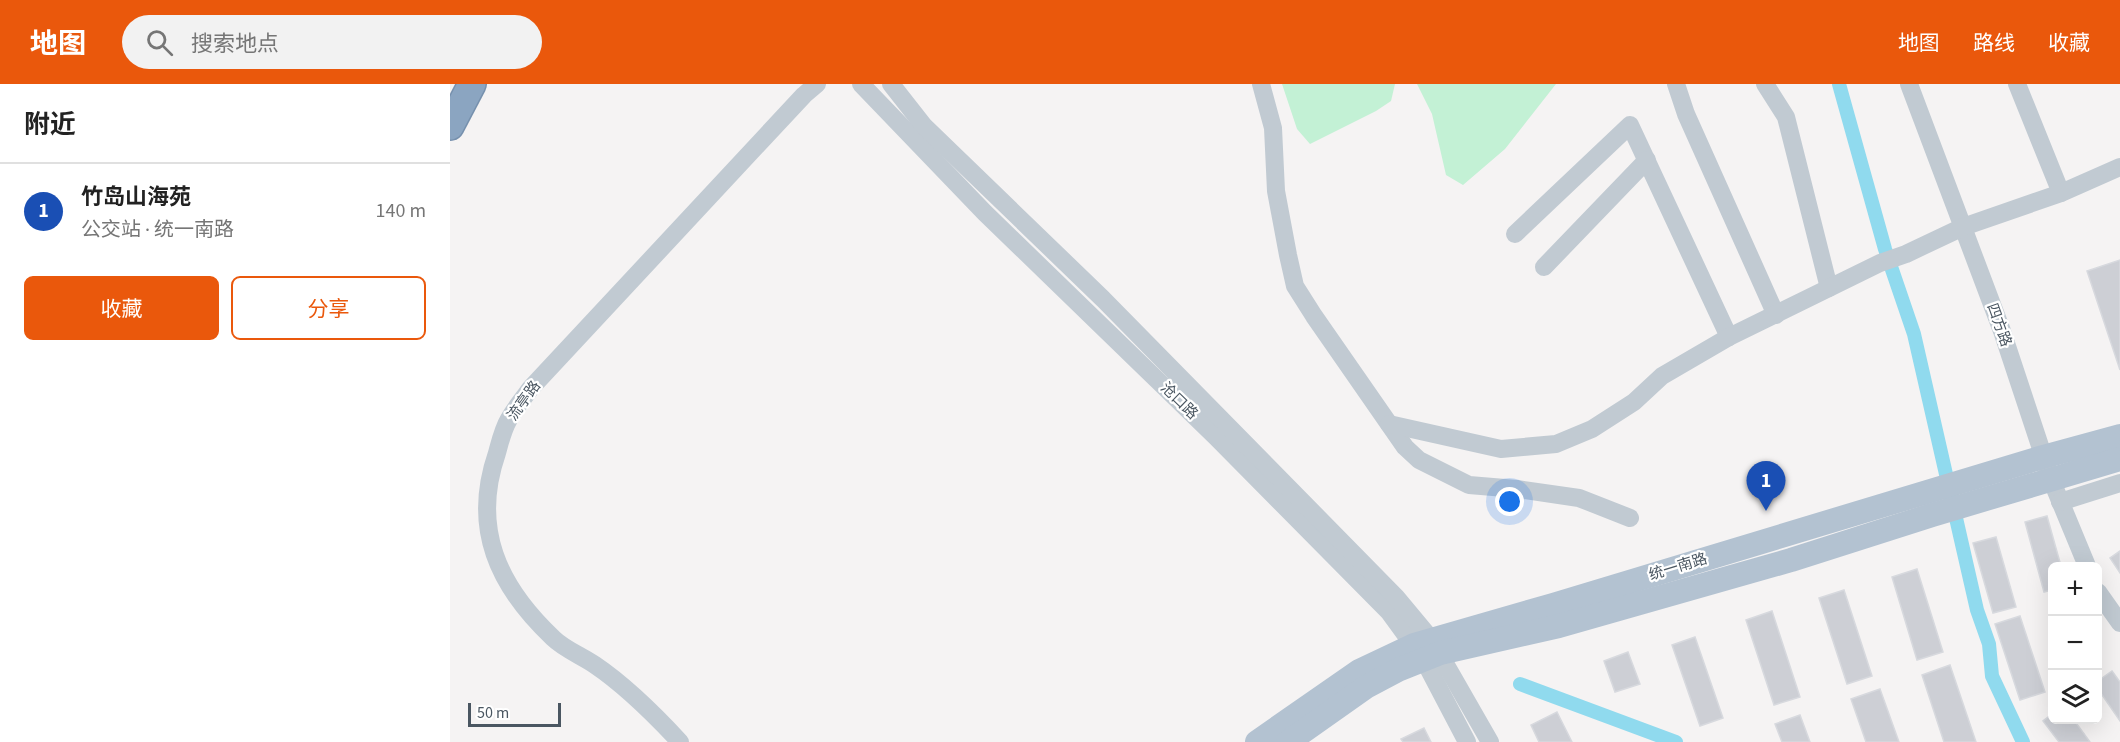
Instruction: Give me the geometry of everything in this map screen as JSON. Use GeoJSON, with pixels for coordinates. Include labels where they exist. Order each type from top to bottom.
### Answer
{"type":"FeatureCollection","features":[{"type":"Feature","properties":{"kind":"highway"},"geometry":{"type":"LineString","coordinates":[[450,126],[472,84]]}},
{"type":"Feature","properties":{"kind":"main road","name":"统一南路"},"geometry":{"type":"LineString","coordinates":[[1288,742],[1366,687],[1400,669],[1427,649],[1559,626],[1791,560],[1966,504],[2120,436]]}},
{"type":"Feature","properties":{"kind":"main road","name":"统一南路"},"geometry":{"type":"LineString","coordinates":[[1257,742],[1359,671],[1553,605],[1960,481],[2120,459]]}},
{"type":"Feature","properties":{"kind":"street","name":"流亭路"},"geometry":{"type":"LineString","coordinates":[[680,742],[636,698],[596,665],[555,640],[526,610],[501,573],[489,538],[486,503],[493,464],[508,420],[530,389],[817,84]]}},
{"type":"Feature","properties":{"kind":"street","name":"沧口路"},"geometry":{"type":"LineString","coordinates":[[861,84],[985,213],[1216,437],[1427,649],[1467,742]]}},
{"type":"Feature","properties":{"kind":"street","name":"沧口路"},"geometry":{"type":"LineString","coordinates":[[891,84],[924,126],[1111,308],[1396,597],[1427,649],[1490,742]]}},
{"type":"Feature","properties":{"kind":"street"},"geometry":{"type":"LineString","coordinates":[[1261,84],[1273,128],[1276,191],[1296,286],[1314,316],[1405,447],[1419,460],[1468,485],[1579,498],[1630,518]]}},
{"type":"Feature","properties":{"kind":"street"},"geometry":{"type":"LineString","coordinates":[[1676,84],[1686,114],[1776,315]]}},
{"type":"Feature","properties":{"kind":"street"},"geometry":{"type":"LineString","coordinates":[[1765,84],[1786,117],[1829,288]]}},
{"type":"Feature","properties":{"kind":"street","name":"四方路"},"geometry":{"type":"LineString","coordinates":[[1909,84],[2009,353],[2047,468],[2085,562]]}},
{"type":"Feature","properties":{"kind":"street"},"geometry":{"type":"LineString","coordinates":[[2017,84],[2061,192]]}},
{"type":"Feature","properties":{"kind":"street"},"geometry":{"type":"LineString","coordinates":[[1515,234],[1630,125],[1729,337]]}},
{"type":"Feature","properties":{"kind":"street"},"geometry":{"type":"LineString","coordinates":[[1544,267],[1647,160]]}},
{"type":"Feature","properties":{"kind":"street"},"geometry":{"type":"LineString","coordinates":[[1389,424],[1501,450],[1556,444],[1592,429],[1634,402],[1662,376],[1729,337],[1880,263],[1906,254],[1962,227],[2061,192],[2120,167]]}},
{"type":"Feature","properties":{"kind":"street"},"geometry":{"type":"LineString","coordinates":[[2060,502],[2120,483]]}},
{"type":"Feature","properties":{"kind":"street"},"geometry":{"type":"LineString","coordinates":[[2102,599],[2120,623]]}},
{"type":"Feature","properties":{"kind":"green space"},"geometry":{"type":"Polygon","coordinates":[[[1282,84],[1395,84],[1391,101],[1310,144],[1297,129],[1282,84]]]}},
{"type":"Feature","properties":{"kind":"green space"},"geometry":{"type":"Polygon","coordinates":[[[1417,84],[1556,84],[1505,149],[1463,185],[1446,175],[1432,114],[1417,84]]]}},
{"type":"Feature","properties":{"kind":"building"},"geometry":{"type":"Polygon","coordinates":[[[2120,260],[2120,370],[2087,271],[2120,260]]]}},
{"type":"Feature","properties":{"kind":"building"},"geometry":{"type":"Polygon","coordinates":[[[2047,516],[2060,562],[2048,562],[2048,591],[2044,592],[2025,522],[2047,516]]]}},
{"type":"Feature","properties":{"kind":"building"},"geometry":{"type":"Polygon","coordinates":[[[1996,537],[2016,607],[1993,613],[1973,543],[1996,537]]]}},
{"type":"Feature","properties":{"kind":"building"},"geometry":{"type":"Polygon","coordinates":[[[2120,551],[2120,573],[2110,558],[2120,551]]]}},
{"type":"Feature","properties":{"kind":"building"},"geometry":{"type":"Polygon","coordinates":[[[1917,569],[1943,652],[1917,660],[1892,577],[1917,569]]]}},
{"type":"Feature","properties":{"kind":"building"},"geometry":{"type":"Polygon","coordinates":[[[1844,590],[1872,676],[1847,684],[1819,598],[1844,590]]]}},
{"type":"Feature","properties":{"kind":"building"},"geometry":{"type":"Polygon","coordinates":[[[1772,611],[1800,697],[1774,705],[1746,620],[1772,611]]]}},
{"type":"Feature","properties":{"kind":"building"},"geometry":{"type":"Polygon","coordinates":[[[2020,616],[2045,692],[2020,700],[1995,624],[2020,616]]]}},
{"type":"Feature","properties":{"kind":"building"},"geometry":{"type":"Polygon","coordinates":[[[1695,637],[1723,718],[1700,726],[1672,645],[1695,637]]]}},
{"type":"Feature","properties":{"kind":"building"},"geometry":{"type":"Polygon","coordinates":[[[1628,652],[1640,684],[1615,692],[1604,661],[1628,652]]]}},
{"type":"Feature","properties":{"kind":"building"},"geometry":{"type":"Polygon","coordinates":[[[1950,665],[1976,742],[1944,742],[1922,675],[1950,665]]]}},
{"type":"Feature","properties":{"kind":"building"},"geometry":{"type":"Polygon","coordinates":[[[2112,671],[2120,682],[2120,721],[2102,695],[2102,678],[2112,671]]]}},
{"type":"Feature","properties":{"kind":"building"},"geometry":{"type":"Polygon","coordinates":[[[1880,689],[1899,742],[1866,742],[1851,699],[1880,689]]]}},
{"type":"Feature","properties":{"kind":"building"},"geometry":{"type":"Polygon","coordinates":[[[1557,712],[1572,742],[1539,742],[1531,725],[1557,712]]]}},
{"type":"Feature","properties":{"kind":"building"},"geometry":{"type":"Polygon","coordinates":[[[1800,715],[1810,742],[1782,742],[1775,724],[1800,715]]]}},
{"type":"Feature","properties":{"kind":"building"},"geometry":{"type":"Polygon","coordinates":[[[2048,717],[2048,724],[2077,724],[2090,742],[2059,742],[2043,721],[2048,717]]]}},
{"type":"Feature","properties":{"kind":"building"},"geometry":{"type":"Polygon","coordinates":[[[1424,728],[1431,742],[1403,742],[1401,739],[1424,728]]]}},
{"type":"Feature","properties":{"kind":"waterway"},"geometry":{"type":"LineString","coordinates":[[1839,84],[1885,249],[1914,334],[1977,610],[1989,644],[1992,676],[2023,742]]}},
{"type":"Feature","properties":{"kind":"waterway"},"geometry":{"type":"LineString","coordinates":[[1520,684],[1676,742]]}},
{"type":"Feature","properties":{"kind":"place","name":"竹岛山海苑"},"geometry":{"type":"Point","coordinates":[1766,511]}}]}
